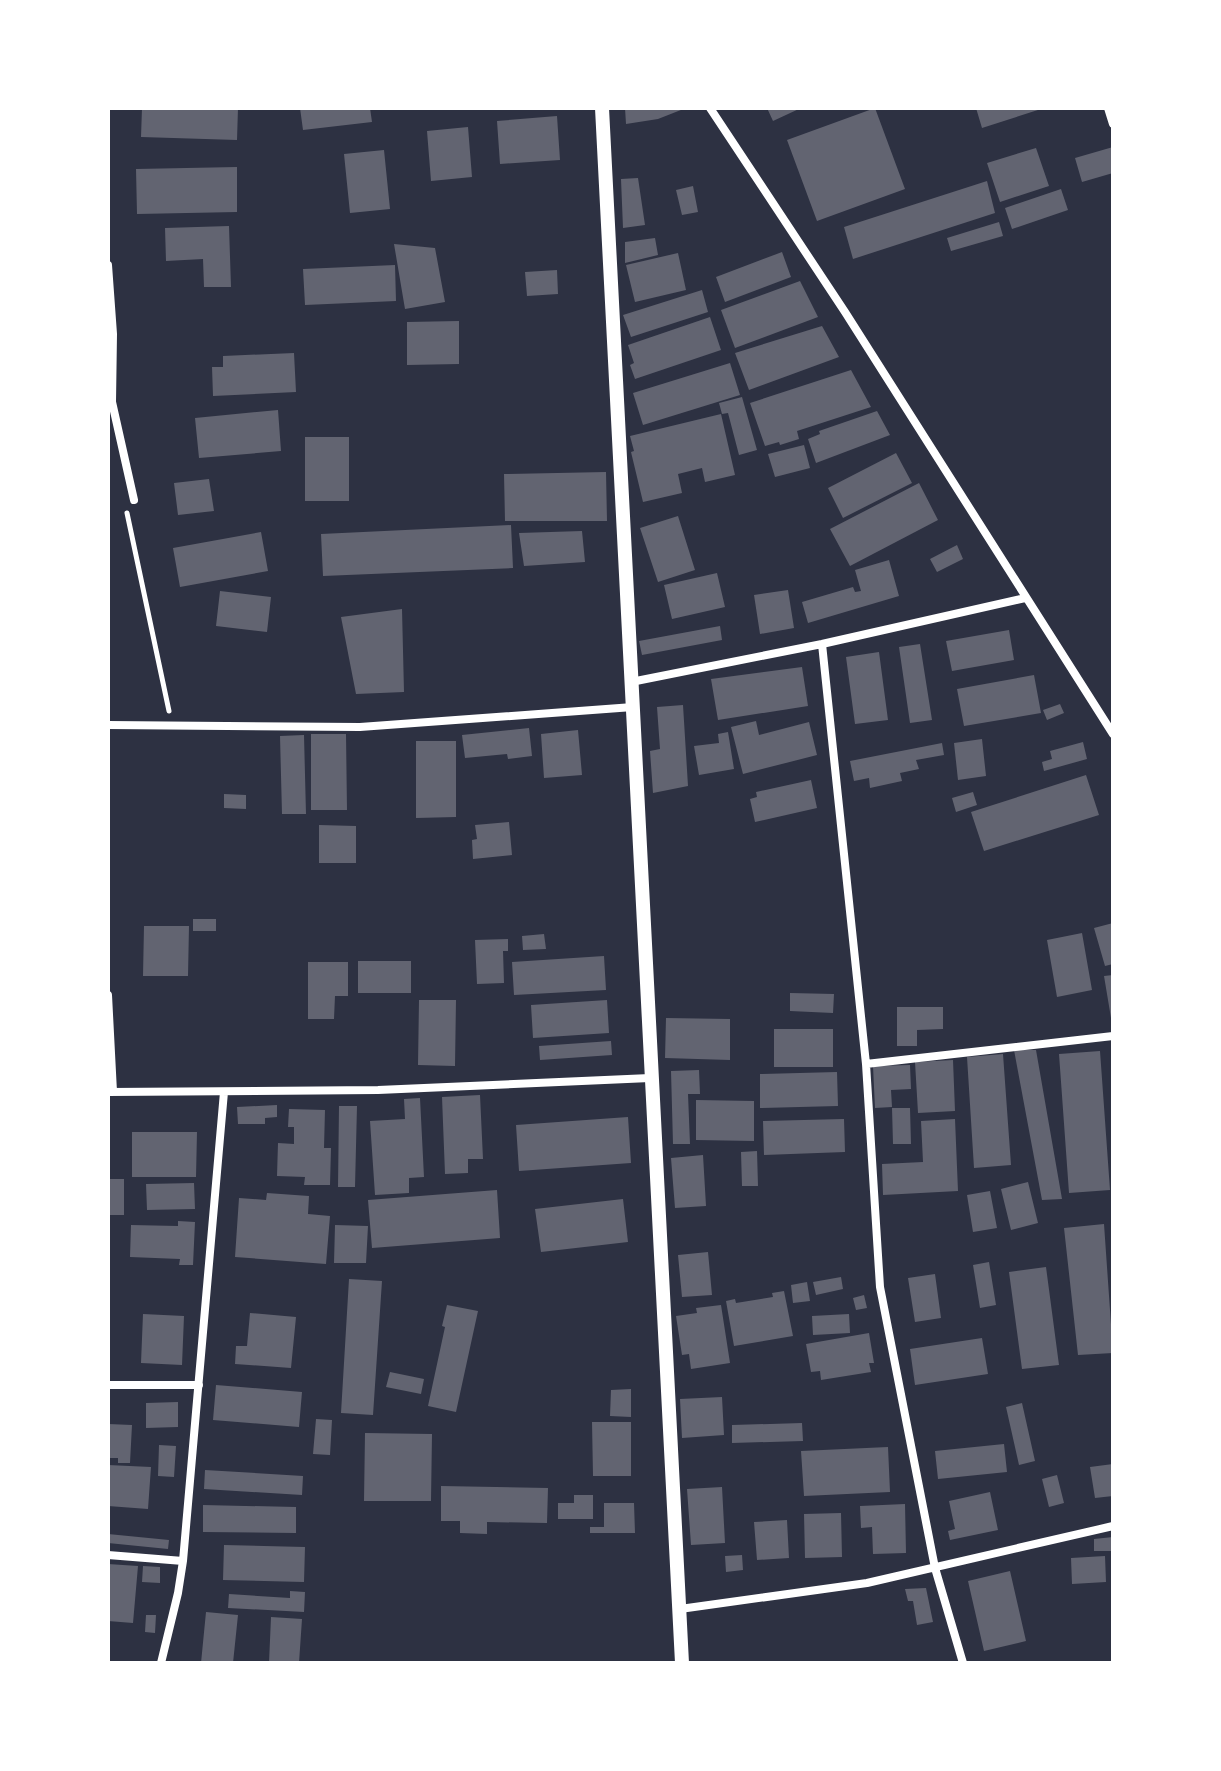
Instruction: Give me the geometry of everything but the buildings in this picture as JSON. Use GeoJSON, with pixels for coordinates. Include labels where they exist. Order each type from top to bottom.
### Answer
{"type":"FeatureCollection","features":[{"type":"Feature","properties":{"kind":"street"},"geometry":{"type":"LineString","coordinates":[[602,108],[682,1663]]}},
{"type":"Feature","properties":{"kind":"street"},"geometry":{"type":"LineString","coordinates":[[710,108],[845,312],[1113,734]]}},
{"type":"Feature","properties":{"kind":"street"},"geometry":{"type":"LineString","coordinates":[[1108,108],[1113,124]]}},
{"type":"Feature","properties":{"kind":"street"},"geometry":{"type":"LineString","coordinates":[[108,265],[112,402],[134,500]]}},
{"type":"Feature","properties":{"kind":"street"},"geometry":{"type":"LineString","coordinates":[[630,683],[1025,598]]}},
{"type":"Feature","properties":{"kind":"street"},"geometry":{"type":"LineString","coordinates":[[822,644],[866,1064],[880,1287],[935,1568],[963,1663]]}},
{"type":"Feature","properties":{"kind":"street"},"geometry":{"type":"LineString","coordinates":[[108,725],[360,727],[633,707]]}},
{"type":"Feature","properties":{"kind":"street"},"geometry":{"type":"LineString","coordinates":[[108,995],[111,1092],[378,1090],[650,1078]]}},
{"type":"Feature","properties":{"kind":"street"},"geometry":{"type":"LineString","coordinates":[[866,1064],[1113,1036]]}},
{"type":"Feature","properties":{"kind":"street"},"geometry":{"type":"LineString","coordinates":[[161,1663],[183,1561],[224,1092]]}},
{"type":"Feature","properties":{"kind":"street"},"geometry":{"type":"LineString","coordinates":[[108,1385],[199,1385]]}},
{"type":"Feature","properties":{"kind":"street"},"geometry":{"type":"LineString","coordinates":[[680,1609],[867,1583],[1113,1526]]}},
{"type":"Feature","properties":{"kind":"street"},"geometry":{"type":"LineString","coordinates":[[108,1555],[183,1561]]}},
{"type":"Feature","properties":{"kind":"path"},"geometry":{"type":"LineString","coordinates":[[134,500],[126,507],[171,724]]}}]}
